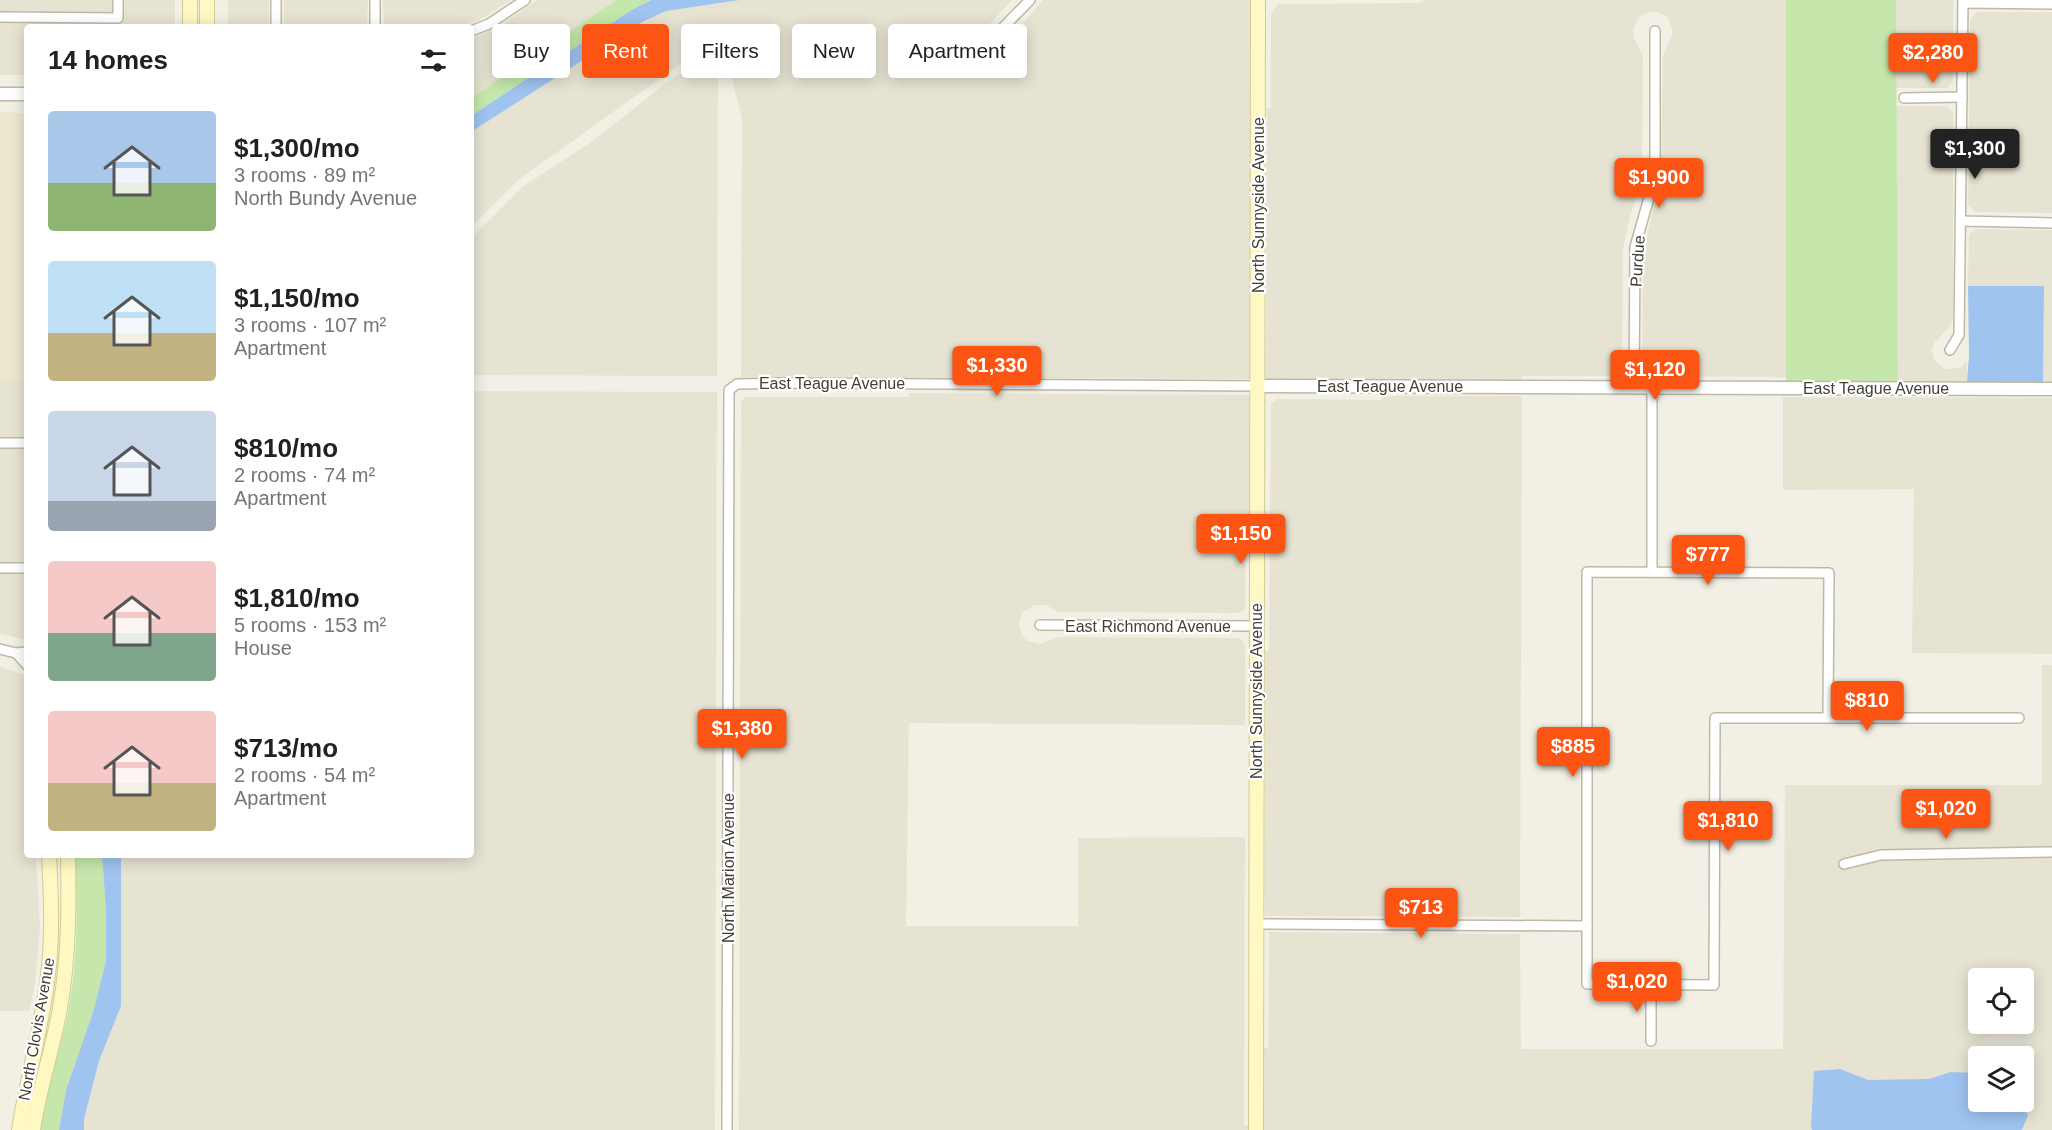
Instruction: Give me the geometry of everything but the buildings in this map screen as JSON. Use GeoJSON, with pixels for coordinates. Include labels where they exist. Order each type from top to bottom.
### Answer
{"type":"FeatureCollection","features":[{"type":"Feature","properties":{"kind":"main road"},"geometry":{"type":"LineString","coordinates":[[190,0],[190,24]]}},
{"type":"Feature","properties":{"kind":"main road"},"geometry":{"type":"LineString","coordinates":[[207,0],[207,24]]}},
{"type":"Feature","properties":{"kind":"main road","name":"North Sunnyside Avenue"},"geometry":{"type":"LineString","coordinates":[[1256,1130],[1258,0]]}},
{"type":"Feature","properties":{"kind":"main road","name":"North Clovis Avenue"},"geometry":{"type":"LineString","coordinates":[[19,1130],[25,1091],[44,1006],[48,974],[51,925],[49,858]]}},
{"type":"Feature","properties":{"kind":"main road","name":"North Clovis Avenue"},"geometry":{"type":"LineString","coordinates":[[33,1130],[37,1102],[60,1008],[69,923],[68,858]]}},
{"type":"Feature","properties":{"kind":"street"},"geometry":{"type":"LineString","coordinates":[[0,18],[118,18],[118,0]]}},
{"type":"Feature","properties":{"kind":"street"},"geometry":{"type":"LineString","coordinates":[[276,0],[276,24]]}},
{"type":"Feature","properties":{"kind":"street"},"geometry":{"type":"LineString","coordinates":[[375,0],[375,24]]}},
{"type":"Feature","properties":{"kind":"street"},"geometry":{"type":"LineString","coordinates":[[474,30],[489,24],[525,0]]}},
{"type":"Feature","properties":{"kind":"street"},"geometry":{"type":"LineString","coordinates":[[1007,24],[1030,0]]}},
{"type":"Feature","properties":{"kind":"street"},"geometry":{"type":"LineString","coordinates":[[1950,350],[1959,335],[1963,1],[2052,4]]}},
{"type":"Feature","properties":{"kind":"street","name":"Purdue"},"geometry":{"type":"LineString","coordinates":[[1634,386],[1635,247],[1654,180],[1655,168],[1655,31]]}},
{"type":"Feature","properties":{"kind":"street"},"geometry":{"type":"LineString","coordinates":[[0,94],[24,94]]}},
{"type":"Feature","properties":{"kind":"street"},"geometry":{"type":"LineString","coordinates":[[1904,98],[1962,97]]}},
{"type":"Feature","properties":{"kind":"street"},"geometry":{"type":"LineString","coordinates":[[1961,221],[2052,222]]}},
{"type":"Feature","properties":{"kind":"street","name":"East Teague Avenue"},"geometry":{"type":"LineString","coordinates":[[729,390],[737,384],[782,382],[2052,389]]}},
{"type":"Feature","properties":{"kind":"street"},"geometry":{"type":"LineString","coordinates":[[1652,386],[1652,572]]}},
{"type":"Feature","properties":{"kind":"street","name":"North Marion Avenue"},"geometry":{"type":"LineString","coordinates":[[727,1130],[729,390]]}},
{"type":"Feature","properties":{"kind":"street"},"geometry":{"type":"LineString","coordinates":[[0,443],[24,443]]}},
{"type":"Feature","properties":{"kind":"street"},"geometry":{"type":"LineString","coordinates":[[0,568],[24,568]]}},
{"type":"Feature","properties":{"kind":"street"},"geometry":{"type":"LineString","coordinates":[[1828,718],[1828,573],[1587,572],[1587,984],[1714,985],[1715,718],[1828,718],[2019,718]]}},
{"type":"Feature","properties":{"kind":"street","name":"East Richmond Avenue"},"geometry":{"type":"LineString","coordinates":[[1040,625],[1256,627]]}},
{"type":"Feature","properties":{"kind":"street"},"geometry":{"type":"LineString","coordinates":[[0,649],[16,653],[24,652]]}},
{"type":"Feature","properties":{"kind":"street"},"geometry":{"type":"LineString","coordinates":[[16,653],[24,662]]}},
{"type":"Feature","properties":{"kind":"street"},"geometry":{"type":"LineString","coordinates":[[1844,864],[1881,855],[2052,852]]}},
{"type":"Feature","properties":{"kind":"street"},"geometry":{"type":"LineString","coordinates":[[1256,924],[1587,927]]}},
{"type":"Feature","properties":{"kind":"street"},"geometry":{"type":"LineString","coordinates":[[1651,984],[1651,1041]]}},
{"type":"Feature","properties":{"kind":"shaded area"},"geometry":{"type":"Polygon","coordinates":[[[0,0],[175,0],[175,24],[24,24],[24,75],[0,75],[0,0]]]}},
{"type":"Feature","properties":{"kind":"shaded area"},"geometry":{"type":"Polygon","coordinates":[[[228,0],[269,0],[269,24],[228,24],[228,0]]]}},
{"type":"Feature","properties":{"kind":"shaded area"},"geometry":{"type":"Polygon","coordinates":[[[284,0],[368,0],[367,24],[284,24],[284,0]]]}},
{"type":"Feature","properties":{"kind":"shaded area"},"geometry":{"type":"Polygon","coordinates":[[[383,0],[511,0],[478,21],[468,24],[384,24],[383,0]]]}},
{"type":"Feature","properties":{"kind":"shaded area"},"geometry":{"type":"Polygon","coordinates":[[[537,0],[616,0],[570,31],[570,24],[503,24],[537,0]]]}},
{"type":"Feature","properties":{"kind":"shaded area"},"geometry":{"type":"Polygon","coordinates":[[[740,0],[1012,0],[990,24],[888,24],[888,78],[1027,78],[1027,24],[1022,24],[1043,0],[1251,0],[1250,379],[741,377],[742,120],[732,78],[780,78],[780,24],[681,24],[681,63],[669,72],[669,24],[639,24],[666,11],[740,0]]]}},
{"type":"Feature","properties":{"kind":"shaded area"},"geometry":{"type":"Polygon","coordinates":[[[1426,0],[1786,0],[1786,377],[1650,376],[1642,368],[1643,253],[1661,176],[1663,56],[1673,32],[1668,18],[1652,11],[1640,16],[1633,29],[1634,38],[1643,56],[1642,160],[1637,194],[1623,250],[1622,368],[1614,376],[1522,376],[1522,380],[1266,379],[1267,108],[1271,108],[1271,13],[1279,4],[1418,3],[1426,0]]]}},
{"type":"Feature","properties":{"kind":"shaded area"},"geometry":{"type":"Polygon","coordinates":[[[1896,0],[1953,0],[1953,82],[1947,88],[1896,88],[1896,0]]]}},
{"type":"Feature","properties":{"kind":"shaded area"},"geometry":{"type":"Polygon","coordinates":[[[1977,12],[2052,12],[2052,213],[1975,212],[1968,205],[1970,19],[1977,12]]]}},
{"type":"Feature","properties":{"kind":"shaded area"},"geometry":{"type":"Polygon","coordinates":[[[492,30],[492,78],[501,78],[474,96],[474,38],[492,30]]]}},
{"type":"Feature","properties":{"kind":"shaded area"},"geometry":{"type":"Polygon","coordinates":[[[582,61],[582,78],[661,78],[517,181],[474,224],[474,130],[555,78],[570,78],[570,68],[582,61]]]}},
{"type":"Feature","properties":{"kind":"shaded area"},"geometry":{"type":"Polygon","coordinates":[[[681,73],[681,78],[718,78],[717,376],[474,375],[474,235],[522,187],[590,143],[681,73]]]}},
{"type":"Feature","properties":{"kind":"shaded area"},"geometry":{"type":"Polygon","coordinates":[[[1896,106],[1947,106],[1953,112],[1953,317],[1950,326],[1934,343],[1932,351],[1934,360],[1945,369],[1961,367],[1967,361],[1967,382],[1898,381],[1896,106]]]}},
{"type":"Feature","properties":{"kind":"shaded area"},"geometry":{"type":"Polygon","coordinates":[[[0,112],[24,113],[24,381],[0,381],[0,112]]]}},
{"type":"Feature","properties":{"kind":"shaded area"},"geometry":{"type":"Polygon","coordinates":[[[1976,229],[2052,230],[2052,382],[2043,382],[2044,286],[1968,286],[1969,235],[1976,229]]]}},
{"type":"Feature","properties":{"kind":"shaded area"},"geometry":{"type":"Polygon","coordinates":[[[0,381],[24,381],[24,639],[0,634],[0,381]]]}},
{"type":"Feature","properties":{"kind":"shaded area"},"geometry":{"type":"Polygon","coordinates":[[[474,391],[717,392],[715,1130],[84,1130],[84,1119],[99,1061],[121,1006],[121,858],[474,858],[474,391]]]}},
{"type":"Feature","properties":{"kind":"shaded area"},"geometry":{"type":"Polygon","coordinates":[[[909,393],[1250,395],[1250,528],[1246,529],[1244,610],[1237,613],[1058,612],[1046,605],[1034,605],[1022,613],[1019,624],[1023,637],[1040,644],[1059,637],[1240,638],[1245,645],[1245,725],[909,723],[906,926],[1078,926],[1078,838],[1245,837],[1244,1125],[1248,1125],[1248,1130],[739,1130],[741,401],[745,397],[909,397],[909,393]]]}},
{"type":"Feature","properties":{"kind":"shaded area"},"geometry":{"type":"Polygon","coordinates":[[[1382,396],[1522,396],[1520,917],[1265,916],[1265,651],[1269,651],[1271,404],[1277,399],[1382,400],[1382,396]]]}},
{"type":"Feature","properties":{"kind":"shaded area"},"geometry":{"type":"Polygon","coordinates":[[[1783,397],[2052,398],[2052,654],[1912,653],[1914,489],[1783,490],[1783,397]]]}},
{"type":"Feature","properties":{"kind":"shaded area"},"geometry":{"type":"Polygon","coordinates":[[[2042,665],[2052,665],[2052,1130],[1264,1130],[1264,1048],[1268,1048],[1269,932],[1520,934],[1521,1049],[1783,1049],[1785,785],[2042,785],[2042,665]]]}},
{"type":"Feature","properties":{"kind":"shaded area"},"geometry":{"type":"Polygon","coordinates":[[[0,666],[24,675],[24,858],[36,858],[40,928],[35,984],[29,1011],[0,1011],[0,666]]]}},
{"type":"Feature","properties":{"kind":"green space"},"geometry":{"type":"Polygon","coordinates":[[[616,0],[651,0],[610,24],[582,24],[582,43],[570,51],[570,31],[616,0]]]}},
{"type":"Feature","properties":{"kind":"green space"},"geometry":{"type":"Polygon","coordinates":[[[1786,0],[1896,0],[1898,381],[1786,381],[1786,0]]]}},
{"type":"Feature","properties":{"kind":"green space"},"geometry":{"type":"Polygon","coordinates":[[[501,78],[529,78],[474,114],[474,96],[501,78]]]}},
{"type":"Feature","properties":{"kind":"green space"},"geometry":{"type":"Polygon","coordinates":[[[74,858],[102,858],[106,911],[106,961],[93,1012],[66,1090],[59,1130],[40,1130],[68,1012],[74,973],[76,894],[74,858]]]}},
{"type":"Feature","properties":{"kind":"water"},"geometry":{"type":"Polygon","coordinates":[[[651,0],[740,0],[666,11],[639,24],[610,24],[651,0]]]}},
{"type":"Feature","properties":{"kind":"water"},"geometry":{"type":"Polygon","coordinates":[[[582,43],[582,61],[570,68],[570,51],[582,43]]]}},
{"type":"Feature","properties":{"kind":"water"},"geometry":{"type":"Polygon","coordinates":[[[529,78],[555,78],[474,130],[474,114],[529,78]]]}},
{"type":"Feature","properties":{"kind":"water"},"geometry":{"type":"Polygon","coordinates":[[[1968,286],[2044,286],[2043,382],[1967,382],[1968,286]]]}},
{"type":"Feature","properties":{"kind":"water"},"geometry":{"type":"Polygon","coordinates":[[[102,858],[121,858],[121,1006],[99,1061],[84,1119],[84,1130],[59,1130],[66,1090],[93,1012],[106,961],[106,911],[102,858]]]}},
{"type":"Feature","properties":{"kind":"water"},"geometry":{"type":"Polygon","coordinates":[[[1840,1069],[1868,1080],[1929,1079],[1951,1072],[1968,1073],[1968,1112],[2026,1112],[2028,1115],[2022,1130],[1812,1130],[1814,1071],[1840,1069]]]}}]}
